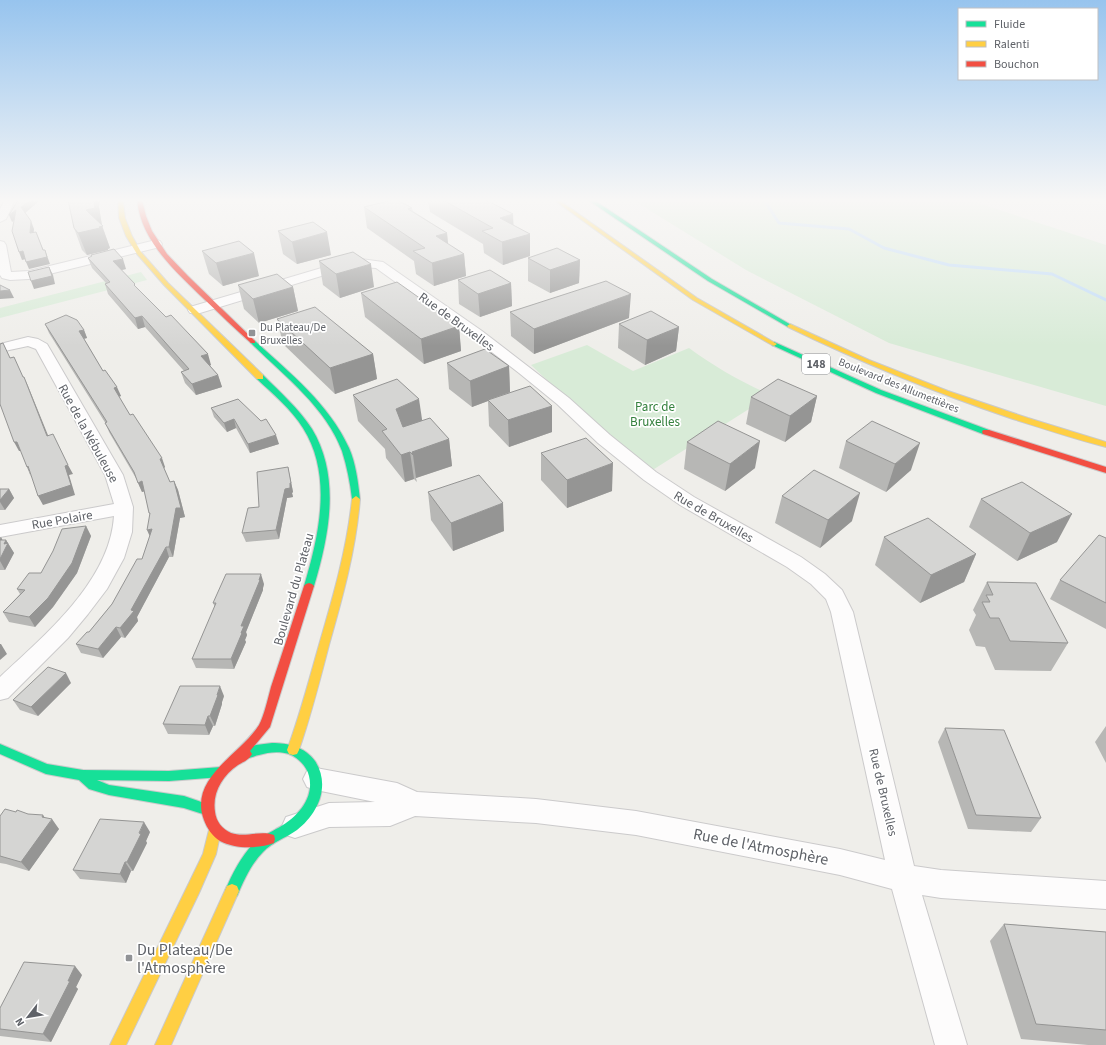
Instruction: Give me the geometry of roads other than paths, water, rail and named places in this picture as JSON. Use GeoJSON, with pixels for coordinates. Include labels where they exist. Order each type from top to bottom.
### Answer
{"type":"FeatureCollection","features":[{"type":"Feature","properties":{"kind":"main road","name":"Boulevard du Plateau"},"geometry":{"type":"LineString","coordinates":[[138,249],[152,269],[195,310],[294,412],[304,425],[318,451],[322,466],[325,486],[325,517],[320,551],[272,707],[264,727],[236,759]]}},
{"type":"Feature","properties":{"kind":"main road"},"geometry":{"type":"LineString","coordinates":[[160,249],[175,269],[215,304],[316,402],[340,435],[348,451],[352,466],[355,502],[353,538],[320,661],[293,750]]}},
{"type":"Feature","properties":{"kind":"main road","name":"Boulevard des Allumettières"},"geometry":{"type":"LineString","coordinates":[[624,249],[696,300],[744,328],[802,357],[871,388],[936,414],[1017,443],[1106,470]]}},
{"type":"Feature","properties":{"kind":"main road","name":"Boulevard des Allumettières"},"geometry":{"type":"LineString","coordinates":[[663,249],[704,277],[761,310],[812,337],[867,362],[948,393],[1032,422],[1106,445]]}},
{"type":"Feature","properties":{"kind":"main road"},"geometry":{"type":"LineString","coordinates":[[271,747],[283,747],[293,750],[309,761],[314,770],[316,779],[316,791],[311,804],[303,816],[292,827],[269,839],[244,843],[228,838],[215,830],[209,820],[206,809],[212,784],[221,772],[236,759],[248,753],[271,747]]}},
{"type":"Feature","properties":{"kind":"main road"},"geometry":{"type":"LineString","coordinates":[[0,749],[46,769],[82,775],[187,775],[221,772]]}},
{"type":"Feature","properties":{"kind":"main road"},"geometry":{"type":"LineString","coordinates":[[82,775],[93,786],[184,802],[206,809]]}},
{"type":"Feature","properties":{"kind":"main road"},"geometry":{"type":"LineString","coordinates":[[118,1045],[194,888],[209,854],[215,830]]}},
{"type":"Feature","properties":{"kind":"main road"},"geometry":{"type":"LineString","coordinates":[[163,1045],[246,864],[269,839]]}},
{"type":"Feature","properties":{"kind":"street"},"geometry":{"type":"LineString","coordinates":[[1,249],[4,271],[6,275],[10,276],[29,275],[134,249]]}},
{"type":"Feature","properties":{"kind":"street","name":"Rue de Bruxelles"},"geometry":{"type":"LineString","coordinates":[[195,310],[350,264],[370,264],[379,266],[477,334],[524,370],[562,401],[604,439],[650,476],[687,501],[794,562],[827,586],[835,595],[842,612],[902,878],[951,1045]]}},
{"type":"Feature","properties":{"kind":"street","name":"Rue de la Nébuleuse"},"geometry":{"type":"LineString","coordinates":[[0,348],[20,343],[32,342],[38,343],[42,348],[114,475],[124,508],[124,520],[119,544],[109,568],[101,581],[65,627],[0,691]]}},
{"type":"Feature","properties":{"kind":"street","name":"Rue Polaire"},"geometry":{"type":"LineString","coordinates":[[0,531],[124,508]]}},
{"type":"Feature","properties":{"kind":"street","name":"Rue de l'Atmosphère"},"geometry":{"type":"LineString","coordinates":[[316,779],[397,795],[414,804],[536,811],[636,822],[840,862],[902,878],[941,884],[1106,895]]}},
{"type":"Feature","properties":{"kind":"street","name":"Rue de l'Atmosphère"},"geometry":{"type":"LineString","coordinates":[[292,827],[329,816],[390,814],[414,804]]}},
{"type":"Feature","properties":{"kind":"waterway"},"geometry":{"type":"LineString","coordinates":[[887,249],[949,265],[1052,274],[1106,300]]}},
{"type":"Feature","properties":{"kind":"place","name":"Du Plateau/De Bruxelles"},"geometry":{"type":"Point","coordinates":[252,333]}},
{"type":"Feature","properties":{"kind":"place","name":"Du Plateau/De l'Atmosphère"},"geometry":{"type":"Point","coordinates":[129,958]}},
{"type":"Feature","properties":{"kind":"park label","name":"Parc de Bruxelles"},"geometry":{"type":"Point","coordinates":[655,414]}}]}
